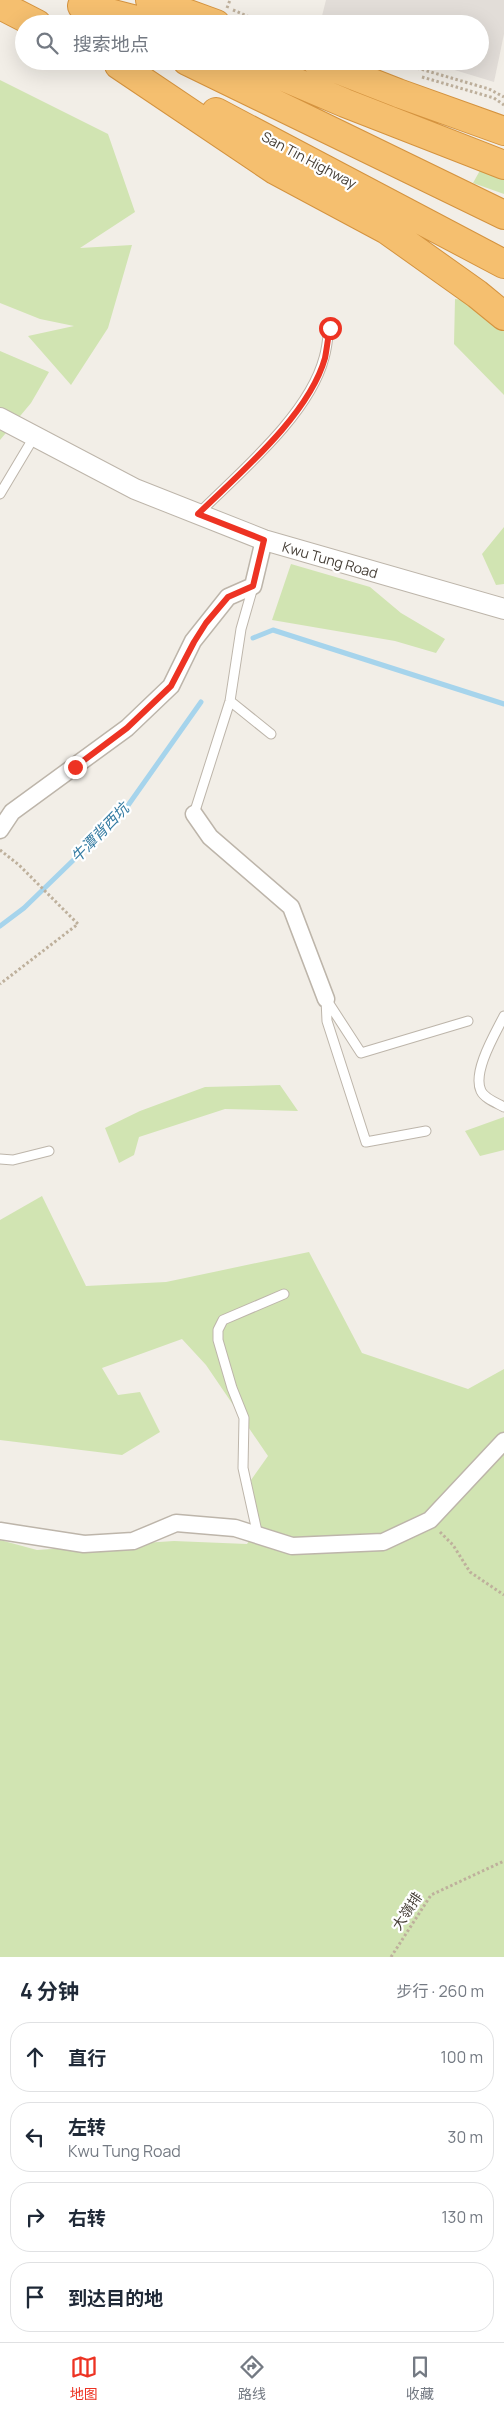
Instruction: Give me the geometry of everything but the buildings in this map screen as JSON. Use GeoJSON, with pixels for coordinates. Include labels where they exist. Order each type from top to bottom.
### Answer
{"type":"FeatureCollection","features":[{"type":"Feature","properties":{"kind":"highway"},"geometry":{"type":"LineString","coordinates":[[150,0],[221,12]]}},
{"type":"Feature","properties":{"kind":"highway"},"geometry":{"type":"LineString","coordinates":[[78,3],[98,15]]}},
{"type":"Feature","properties":{"kind":"highway"},"geometry":{"type":"LineString","coordinates":[[78,3],[120,15]]}},
{"type":"Feature","properties":{"kind":"highway"},"geometry":{"type":"LineString","coordinates":[[0,5],[19,15]]}},
{"type":"Feature","properties":{"kind":"highway"},"geometry":{"type":"LineString","coordinates":[[125,70],[275,170],[387,230],[477,294],[504,316]]}},
{"type":"Feature","properties":{"kind":"highway","name":"San Tin Highway"},"geometry":{"type":"LineString","coordinates":[[129,70],[241,125],[504,264]]}},
{"type":"Feature","properties":{"kind":"highway"},"geometry":{"type":"LineString","coordinates":[[206,70],[504,215]]}},
{"type":"Feature","properties":{"kind":"highway"},"geometry":{"type":"LineString","coordinates":[[268,70],[459,148],[504,163]]}},
{"type":"Feature","properties":{"kind":"highway"},"geometry":{"type":"LineString","coordinates":[[339,70],[504,131]]}},
{"type":"Feature","properties":{"kind":"street","name":"Kwu Tung Road"},"geometry":{"type":"LineString","coordinates":[[0,418],[136,489],[264,540],[504,609]]}},
{"type":"Feature","properties":{"kind":"street"},"geometry":{"type":"LineString","coordinates":[[0,830],[12,812],[127,728],[171,686],[206,623],[228,597],[253,586],[264,540]]}},
{"type":"Feature","properties":{"kind":"street"},"geometry":{"type":"LineString","coordinates":[[194,814],[210,837],[291,907],[326,999]]}},
{"type":"Feature","properties":{"kind":"street"},"geometry":{"type":"LineString","coordinates":[[0,1531],[84,1544],[133,1541],[176,1523],[235,1528],[258,1537],[292,1546],[383,1542],[430,1520],[504,1441]]}},
{"type":"Feature","properties":{"kind":"lane"},"geometry":{"type":"LineString","coordinates":[[198,514],[296,413],[316,380],[324,358],[330,328]]}},
{"type":"Feature","properties":{"kind":"lane"},"geometry":{"type":"LineString","coordinates":[[0,494],[34,437]]}},
{"type":"Feature","properties":{"kind":"lane"},"geometry":{"type":"LineString","coordinates":[[194,814],[230,701],[241,629],[253,586]]}},
{"type":"Feature","properties":{"kind":"lane"},"geometry":{"type":"LineString","coordinates":[[230,701],[271,734]]}},
{"type":"Feature","properties":{"kind":"lane"},"geometry":{"type":"LineString","coordinates":[[326,999],[361,1053],[468,1021]]}},
{"type":"Feature","properties":{"kind":"lane"},"geometry":{"type":"LineString","coordinates":[[326,999],[327,1021],[366,1142],[426,1131]]}},
{"type":"Feature","properties":{"kind":"lane"},"geometry":{"type":"LineString","coordinates":[[504,1016],[484,1056],[480,1090],[483,1094],[504,1107]]}},
{"type":"Feature","properties":{"kind":"lane"},"geometry":{"type":"LineString","coordinates":[[0,1159],[13,1160],[49,1151]]}},
{"type":"Feature","properties":{"kind":"lane"},"geometry":{"type":"LineString","coordinates":[[258,1537],[243,1468],[244,1418],[232,1388],[218,1340],[218,1330],[223,1320],[284,1294]]}},
{"type":"Feature","properties":{"kind":"path"},"geometry":{"type":"LineString","coordinates":[[221,12],[230,0]]}},
{"type":"Feature","properties":{"kind":"path"},"geometry":{"type":"LineString","coordinates":[[424,70],[489,89],[504,97]]}},
{"type":"Feature","properties":{"kind":"path"},"geometry":{"type":"LineString","coordinates":[[414,75],[494,98],[504,104]]}},
{"type":"Feature","properties":{"kind":"path"},"geometry":{"type":"LineString","coordinates":[[0,850],[19,865],[78,924],[0,984]]}},
{"type":"Feature","properties":{"kind":"path"},"geometry":{"type":"LineString","coordinates":[[430,1520],[453,1545],[470,1572],[504,1595]]}},
{"type":"Feature","properties":{"kind":"path","name":"大嶺排"},"geometry":{"type":"LineString","coordinates":[[391,1957],[430,1895],[504,1861]]}},
{"type":"Feature","properties":{"kind":"shaded area"},"geometry":{"type":"Polygon","coordinates":[[[326,0],[504,0],[504,34],[494,82],[455,70],[489,70],[489,15],[322,15],[326,0]]]}},
{"type":"Feature","properties":{"kind":"green space"},"geometry":{"type":"Polygon","coordinates":[[[0,80],[108,134],[135,212],[80,248],[132,245],[108,328],[71,385],[28,336],[74,326],[40,319],[0,303],[0,80]]]}},
{"type":"Feature","properties":{"kind":"green space"},"geometry":{"type":"Polygon","coordinates":[[[493,147],[504,149],[504,194],[473,183],[493,147]]]}},
{"type":"Feature","properties":{"kind":"green space"},"geometry":{"type":"Polygon","coordinates":[[[455,299],[504,304],[504,395],[454,344],[455,299]]]}},
{"type":"Feature","properties":{"kind":"green space"},"geometry":{"type":"Polygon","coordinates":[[[0,351],[49,372],[31,403],[0,440],[0,351]]]}},
{"type":"Feature","properties":{"kind":"green space"},"geometry":{"type":"Polygon","coordinates":[[[504,527],[504,584],[496,585],[482,554],[504,527]]]}},
{"type":"Feature","properties":{"kind":"green space"},"geometry":{"type":"Polygon","coordinates":[[[291,564],[370,587],[401,613],[445,639],[436,653],[395,641],[272,620],[291,564]]]}},
{"type":"Feature","properties":{"kind":"green space"},"geometry":{"type":"Polygon","coordinates":[[[280,1085],[298,1111],[225,1109],[139,1137],[134,1155],[119,1163],[105,1128],[140,1111],[205,1087],[280,1085]]]}},
{"type":"Feature","properties":{"kind":"green space"},"geometry":{"type":"Polygon","coordinates":[[[504,1117],[504,1150],[480,1156],[465,1131],[504,1117]]]}},
{"type":"Feature","properties":{"kind":"green space"},"geometry":{"type":"Polygon","coordinates":[[[42,1196],[86,1286],[166,1282],[309,1252],[362,1353],[468,1389],[504,1369],[504,1957],[0,1957],[0,1540],[37,1550],[174,1541],[247,1544],[259,1525],[251,1480],[268,1456],[206,1365],[182,1339],[102,1368],[118,1395],[140,1392],[160,1432],[122,1455],[0,1440],[0,1220],[42,1196]]]}},
{"type":"Feature","properties":{"kind":"waterway"},"geometry":{"type":"LineString","coordinates":[[253,638],[273,630],[504,704]]}},
{"type":"Feature","properties":{"kind":"waterway","name":"牛潭背西坑"},"geometry":{"type":"LineString","coordinates":[[0,926],[24,908],[124,811],[201,702]]}},
{"type":"Feature","properties":{"kind":"route"},"geometry":{"type":"LineString","coordinates":[[75,767],[127,728],[171,686],[206,623],[228,597],[253,586],[264,540],[198,514],[296,413],[316,380],[324,358],[330,328]]}}]}
